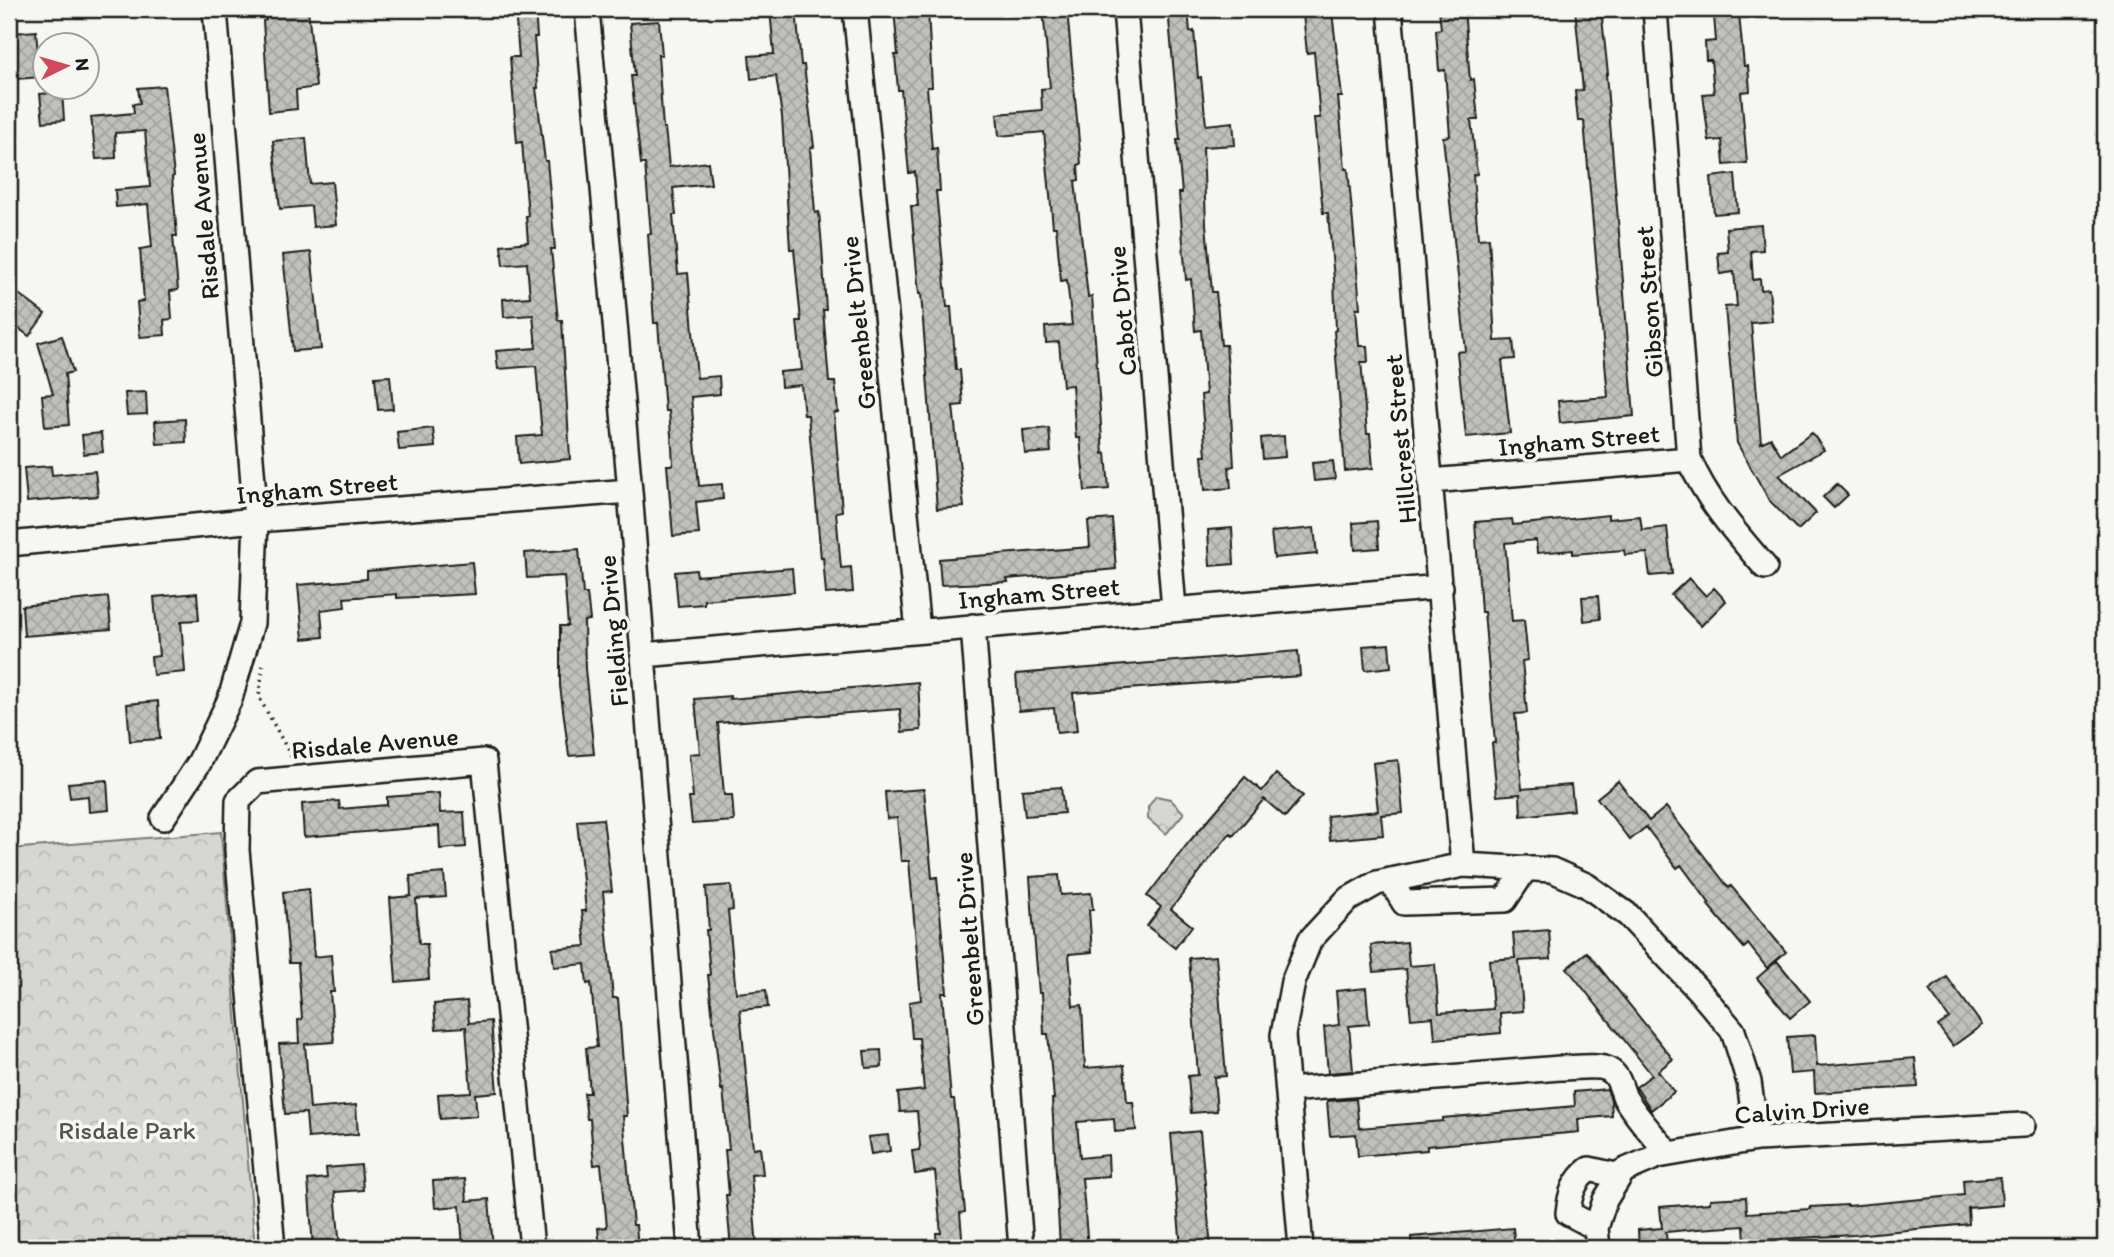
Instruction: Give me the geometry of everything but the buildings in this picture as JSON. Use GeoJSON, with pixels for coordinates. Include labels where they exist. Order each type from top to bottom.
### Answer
{"type":"FeatureCollection","features":[{"type":"Feature","properties":{"kind":"street","name":"Risdale Avenue"},"geometry":{"type":"LineString","coordinates":[[163,818],[199,763],[230,699],[252,624],[256,520],[215,9]]}},
{"type":"Feature","properties":{"kind":"street","name":"Fielding Drive"},"geometry":{"type":"LineString","coordinates":[[587,9],[643,654],[690,1248]]}},
{"type":"Feature","properties":{"kind":"street","name":"Greenbelt Drive"},"geometry":{"type":"LineString","coordinates":[[855,9],[918,631]]}},
{"type":"Feature","properties":{"kind":"street","name":"Cabot Drive"},"geometry":{"type":"LineString","coordinates":[[1125,9],[1174,609]]}},
{"type":"Feature","properties":{"kind":"street","name":"Hillcrest Street"},"geometry":{"type":"LineString","coordinates":[[1390,9],[1463,864]]}},
{"type":"Feature","properties":{"kind":"street","name":"Gibson Street"},"geometry":{"type":"LineString","coordinates":[[1655,9],[1689,459],[1701,486],[1721,516],[1765,567]]}},
{"type":"Feature","properties":{"kind":"street","name":"Ingham Street"},"geometry":{"type":"LineString","coordinates":[[1431,481],[1689,459]]}},
{"type":"Feature","properties":{"kind":"street","name":"Ingham Street"},"geometry":{"type":"LineString","coordinates":[[9,544],[256,520],[629,491]]}},
{"type":"Feature","properties":{"kind":"street","name":"Ingham Street"},"geometry":{"type":"LineString","coordinates":[[643,654],[1441,587]]}},
{"type":"Feature","properties":{"kind":"street","name":"Greenbelt Drive"},"geometry":{"type":"LineString","coordinates":[[973,626],[1021,1248]]}},
{"type":"Feature","properties":{"kind":"street","name":"Risdale Avenue"},"geometry":{"type":"LineString","coordinates":[[273,1248],[237,850],[238,801],[257,782],[484,761],[532,1248]]}},
{"type":"Feature","properties":{"kind":"street"},"geometry":{"type":"LineString","coordinates":[[1301,1248],[1283,1035],[1293,982],[1310,940],[1347,900],[1377,883],[1463,864],[1552,870],[1586,885],[1628,915],[1733,1031],[1749,1082],[1757,1139]]}},
{"type":"Feature","properties":{"kind":"street"},"geometry":{"type":"LineString","coordinates":[[1391,880],[1405,903],[1505,900],[1526,868]]}},
{"type":"Feature","properties":{"kind":"street"},"geometry":{"type":"LineString","coordinates":[[1288,1090],[1560,1068],[1601,1068],[1610,1070],[1616,1076],[1639,1118],[1669,1154]]}},
{"type":"Feature","properties":{"kind":"street","name":"Calvin Drive"},"geometry":{"type":"LineString","coordinates":[[1597,1238],[1605,1200],[1623,1171],[1658,1156],[1757,1139],[2023,1125]]}},
{"type":"Feature","properties":{"kind":"street"},"geometry":{"type":"LineString","coordinates":[[1597,1238],[1567,1213],[1576,1180],[1589,1169],[1620,1176]]}},
{"type":"Feature","properties":{"kind":"path"},"geometry":{"type":"LineString","coordinates":[[264,653],[259,697],[302,777]]}},
{"type":"Feature","properties":{"kind":"green space"},"geometry":{"type":"Polygon","coordinates":[[[1156,796],[1170,799],[1184,813],[1166,834],[1148,819],[1148,807],[1156,796]]]}},
{"type":"Feature","properties":{"kind":"green space","name":"Risdale Park"},"geometry":{"type":"Polygon","coordinates":[[[221,832],[255,1248],[9,1248],[9,849],[221,832]]]}}]}
